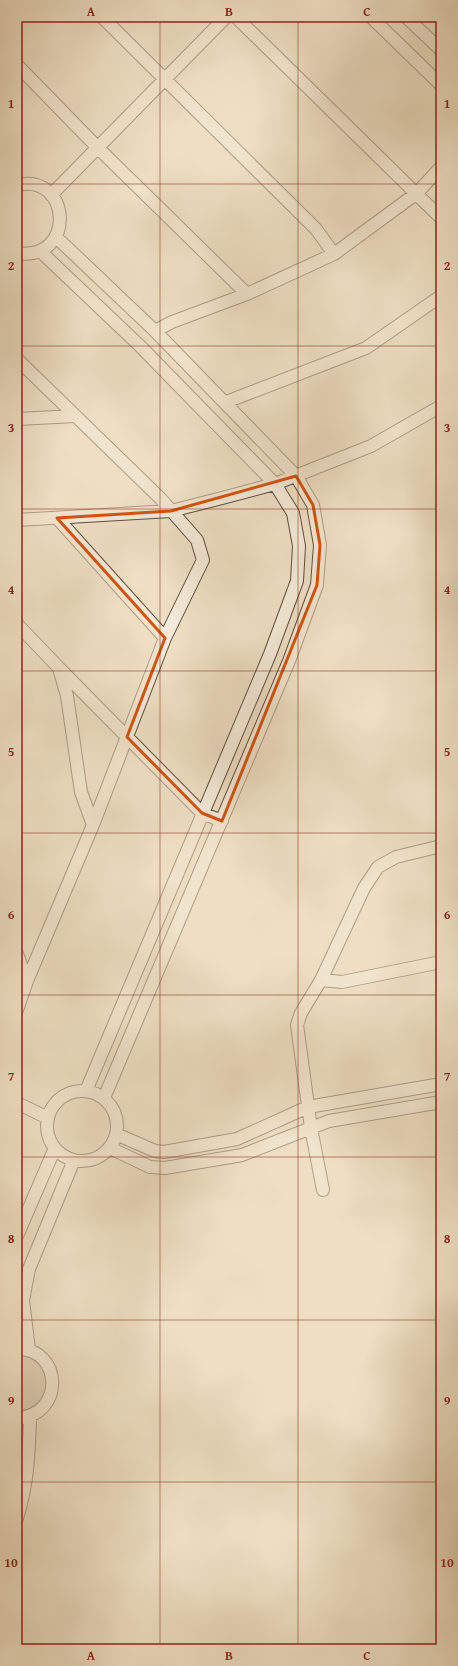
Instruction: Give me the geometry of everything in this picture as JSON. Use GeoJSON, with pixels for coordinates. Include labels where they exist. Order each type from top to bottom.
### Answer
{"type":"FeatureCollection","features":[{"type":"Feature","properties":{"kind":"street"},"geometry":{"type":"LineString","coordinates":[[102,17],[316,229],[334,254]]}},
{"type":"Feature","properties":{"kind":"street"},"geometry":{"type":"LineString","coordinates":[[51,195],[226,17]]}},
{"type":"Feature","properties":{"kind":"street"},"geometry":{"type":"LineString","coordinates":[[236,17],[441,218]]}},
{"type":"Feature","properties":{"kind":"street"},"geometry":{"type":"LineString","coordinates":[[371,17],[441,85]]}},
{"type":"Feature","properties":{"kind":"street"},"geometry":{"type":"LineString","coordinates":[[406,17],[437,47]]}},
{"type":"Feature","properties":{"kind":"street"},"geometry":{"type":"LineString","coordinates":[[17,65],[98,148],[247,294]]}},
{"type":"Feature","properties":{"kind":"street"},"geometry":{"type":"LineString","coordinates":[[155,331],[172,322],[247,294],[334,254],[417,193],[441,167]]}},
{"type":"Feature","properties":{"kind":"street"},"geometry":{"type":"LineString","coordinates":[[17,185],[35,185],[42,188],[51,195],[58,205],[60,212],[60,228],[56,237],[47,248],[32,254],[17,254]]}},
{"type":"Feature","properties":{"kind":"street"},"geometry":{"type":"LineString","coordinates":[[56,237],[155,331],[226,402],[296,476],[313,506],[320,544],[317,586],[289,661],[104,1098]]}},
{"type":"Feature","properties":{"kind":"street"},"geometry":{"type":"LineString","coordinates":[[40,251],[140,346],[275,484],[293,513],[299,546],[296,581],[270,654],[86,1091]]}},
{"type":"Feature","properties":{"kind":"street"},"geometry":{"type":"LineString","coordinates":[[226,402],[366,348],[441,296]]}},
{"type":"Feature","properties":{"kind":"street"},"geometry":{"type":"LineString","coordinates":[[17,359],[171,511],[197,540],[203,560],[165,638],[93,824],[27,981],[17,1010]]}},
{"type":"Feature","properties":{"kind":"street"},"geometry":{"type":"LineString","coordinates":[[17,520],[171,511],[275,484],[371,446],[441,406]]}},
{"type":"Feature","properties":{"kind":"street"},"geometry":{"type":"LineString","coordinates":[[17,419],[75,416]]}},
{"type":"Feature","properties":{"kind":"street"},"geometry":{"type":"LineString","coordinates":[[57,518],[165,638]]}},
{"type":"Feature","properties":{"kind":"street"},"geometry":{"type":"LineString","coordinates":[[17,624],[202,813],[222,821]]}},
{"type":"Feature","properties":{"kind":"street"},"geometry":{"type":"LineString","coordinates":[[270,654],[289,661]]}},
{"type":"Feature","properties":{"kind":"street"},"geometry":{"type":"LineString","coordinates":[[59,668],[67,696],[81,792],[93,824]]}},
{"type":"Feature","properties":{"kind":"street"},"geometry":{"type":"LineString","coordinates":[[322,1190],[311,1128],[298,1025],[301,1013],[321,980],[364,888],[378,867],[396,857],[441,846]]}},
{"type":"Feature","properties":{"kind":"street"},"geometry":{"type":"LineString","coordinates":[[17,954],[27,981]]}},
{"type":"Feature","properties":{"kind":"street"},"geometry":{"type":"LineString","coordinates":[[321,980],[342,982],[441,962]]}},
{"type":"Feature","properties":{"kind":"street"},"geometry":{"type":"LineString","coordinates":[[116,1134],[155,1151],[164,1152],[237,1139],[308,1107],[441,1084]]}},
{"type":"Feature","properties":{"kind":"street"},"geometry":{"type":"LineString","coordinates":[[86,1091],[98,1094],[104,1098],[114,1110],[116,1118],[116,1134],[110,1148],[104,1153],[90,1160],[74,1160],[67,1158],[55,1148],[48,1134],[48,1118],[55,1104],[60,1099],[74,1092],[86,1091]]}},
{"type":"Feature","properties":{"kind":"street"},"geometry":{"type":"LineString","coordinates":[[110,1148],[150,1167],[164,1168],[242,1155],[329,1121],[441,1102]]}},
{"type":"Feature","properties":{"kind":"street"},"geometry":{"type":"LineString","coordinates":[[17,1103],[48,1118]]}},
{"type":"Feature","properties":{"kind":"street"},"geometry":{"type":"LineString","coordinates":[[17,1236],[55,1148]]}},
{"type":"Feature","properties":{"kind":"street"},"geometry":{"type":"LineString","coordinates":[[17,1418],[30,1416],[37,1412],[48,1401],[53,1386],[51,1371],[42,1358],[23,1350],[23,1300],[29,1269],[74,1160]]}},
{"type":"Feature","properties":{"kind":"street"},"geometry":{"type":"LineString","coordinates":[[17,1518],[24,1496],[28,1472],[30,1416]]}},
{"type":"Feature","properties":{"kind":"highlighted area"},"geometry":{"type":"Polygon","coordinates":[[[296,476],[313,505],[320,545],[317,585],[222,821],[202,813],[127,737],[165,638],[57,518],[171,511],[296,476]]]}},
{"type":"Feature","properties":{"kind":"shaded area"},"geometry":{"type":"Polygon","coordinates":[[[17,1354],[30,1357],[39,1364],[45,1373],[47,1383],[45,1393],[39,1401],[30,1408],[17,1412],[17,1354]]]}}]}
